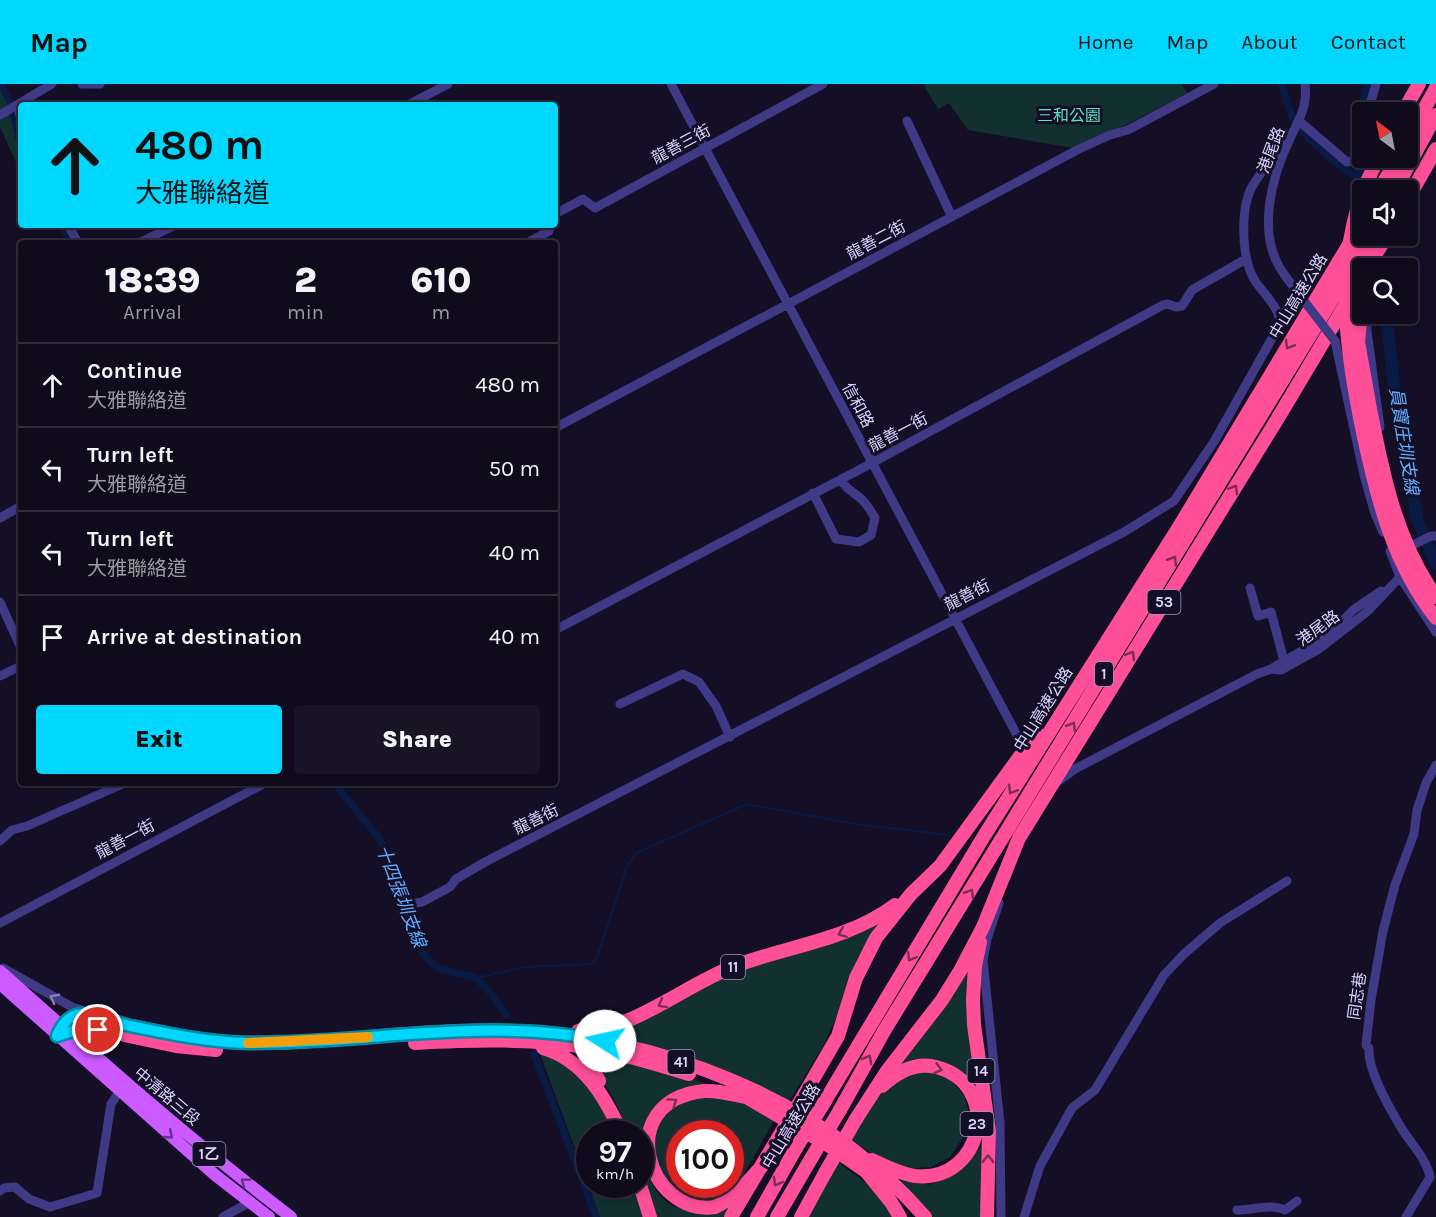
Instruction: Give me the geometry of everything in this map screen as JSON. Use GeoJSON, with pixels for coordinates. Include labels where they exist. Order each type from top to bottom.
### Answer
{"type":"FeatureCollection","features":[{"type":"Feature","properties":{"kind":"highway"},"geometry":{"type":"LineString","coordinates":[[1409,102],[1419,84]]}},
{"type":"Feature","properties":{"kind":"highway"},"geometry":{"type":"LineString","coordinates":[[1418,120],[1436,88]]}},
{"type":"Feature","properties":{"kind":"highway"},"geometry":{"type":"LineString","coordinates":[[1400,180],[1436,115]]}},
{"type":"Feature","properties":{"kind":"highway"},"geometry":{"type":"LineString","coordinates":[[1418,181],[1436,149]]}},
{"type":"Feature","properties":{"kind":"highway"},"geometry":{"type":"LineString","coordinates":[[1352,237],[1345,292],[1349,361],[1378,500],[1407,573],[1436,618]]}},
{"type":"Feature","properties":{"kind":"highway","name":"中山高速公路"},"geometry":{"type":"LineString","coordinates":[[757,1217],[796,1148],[984,836],[1179,527],[1352,240]]}},
{"type":"Feature","properties":{"kind":"highway","name":"中山高速公路"},"geometry":{"type":"LineString","coordinates":[[777,1217],[884,1031],[1364,246]]}},
{"type":"Feature","properties":{"kind":"highway","name":"53"},"geometry":{"type":"LineString","coordinates":[[983,927],[1006,868],[1025,828],[1278,418],[1352,293]]}},
{"type":"Feature","properties":{"kind":"highway"},"geometry":{"type":"LineString","coordinates":[[1360,324],[1358,342],[1391,504],[1409,550],[1436,597]]}},
{"type":"Feature","properties":{"kind":"highway"},"geometry":{"type":"LineString","coordinates":[[731,1217],[838,1036],[856,978],[876,938],[911,894],[940,866],[957,844],[1133,598]]}},
{"type":"Feature","properties":{"kind":"highway","name":"11"},"geometry":{"type":"LineString","coordinates":[[554,1033],[592,1030],[629,1020],[729,968],[865,924],[911,894]]}},
{"type":"Feature","properties":{"kind":"highway"},"geometry":{"type":"LineString","coordinates":[[801,1217],[856,1119],[892,1064],[942,1000],[983,927]]}},
{"type":"Feature","properties":{"kind":"highway","name":"14"},"geometry":{"type":"LineString","coordinates":[[983,927],[975,966],[973,1000],[976,1041],[989,1131],[987,1217]]}},
{"type":"Feature","properties":{"kind":"highway"},"geometry":{"type":"LineString","coordinates":[[121,1031],[244,1043],[477,1031],[554,1033],[706,1079],[752,1099],[865,1170],[913,1217]]}},
{"type":"Feature","properties":{"kind":"highway"},"geometry":{"type":"LineString","coordinates":[[121,1031],[193,1048],[252,1052],[426,1043],[512,1041],[589,1043]]}},
{"type":"Feature","properties":{"kind":"highway"},"geometry":{"type":"LineString","coordinates":[[512,1041],[554,1051],[578,1067],[594,1084],[615,1120]]}},
{"type":"Feature","properties":{"kind":"highway"},"geometry":{"type":"LineString","coordinates":[[589,1043],[588,1056],[591,1066],[617,1111],[619,1120]]}},
{"type":"Feature","properties":{"kind":"highway","name":"41"},"geometry":{"type":"LineString","coordinates":[[589,1043],[640,1048],[769,1097],[834,1136],[858,1154]]}},
{"type":"Feature","properties":{"kind":"highway","name":"23"},"geometry":{"type":"LineString","coordinates":[[858,1154],[896,1171],[913,1176],[927,1176],[948,1171],[959,1163],[976,1138],[978,1114],[974,1098],[957,1076],[946,1070],[920,1065],[887,1081],[870,1097]]}},
{"type":"Feature","properties":{"kind":"highway"},"geometry":{"type":"LineString","coordinates":[[752,1099],[705,1091],[680,1097],[669,1103],[655,1119],[650,1130],[648,1151],[650,1166],[657,1187],[666,1198],[689,1210],[705,1210],[724,1202],[737,1193],[763,1165]]}},
{"type":"Feature","properties":{"kind":"highway"},"geometry":{"type":"LineString","coordinates":[[858,1154],[913,1203],[925,1217]]}},
{"type":"Feature","properties":{"kind":"highway"},"geometry":{"type":"LineString","coordinates":[[865,1170],[900,1217]]}},
{"type":"Feature","properties":{"kind":"highway"},"geometry":{"type":"LineString","coordinates":[[644,1198],[650,1217]]}},
{"type":"Feature","properties":{"kind":"main road","name":"中清路三段"},"geometry":{"type":"LineString","coordinates":[[0,969],[119,1092],[194,1149],[291,1217]]}},
{"type":"Feature","properties":{"kind":"main road","name":"中清路三段"},"geometry":{"type":"LineString","coordinates":[[0,984],[92,1053],[250,1202],[269,1217]]}},
{"type":"Feature","properties":{"kind":"street"},"geometry":{"type":"LineString","coordinates":[[22,102],[52,84]]}},
{"type":"Feature","properties":{"kind":"street"},"geometry":{"type":"LineString","coordinates":[[82,84],[100,84]]}},
{"type":"Feature","properties":{"kind":"street"},"geometry":{"type":"LineString","coordinates":[[414,102],[448,84]]}},
{"type":"Feature","properties":{"kind":"street","name":"信和路"},"geometry":{"type":"LineString","coordinates":[[671,84],[1019,739]]}},
{"type":"Feature","properties":{"kind":"street","name":"龍善三街"},"geometry":{"type":"LineString","coordinates":[[558,212],[583,199],[595,208],[823,84]]}},
{"type":"Feature","properties":{"kind":"street","name":"龍善二街"},"geometry":{"type":"LineString","coordinates":[[558,426],[1079,149],[1110,135],[1128,130],[1214,84]]}},
{"type":"Feature","properties":{"kind":"street","name":"港尾路"},"geometry":{"type":"LineString","coordinates":[[1305,84],[1304,111],[1287,143],[1272,192],[1267,219],[1271,244],[1278,266],[1335,341],[1365,475],[1375,514],[1381,526]]}},
{"type":"Feature","properties":{"kind":"street"},"geometry":{"type":"LineString","coordinates":[[1371,102],[1376,84]]}},
{"type":"Feature","properties":{"kind":"street"},"geometry":{"type":"LineString","coordinates":[[1,114],[17,105],[18,108]]}},
{"type":"Feature","properties":{"kind":"street"},"geometry":{"type":"LineString","coordinates":[[907,121],[952,217]]}},
{"type":"Feature","properties":{"kind":"street"},"geometry":{"type":"LineString","coordinates":[[1297,123],[1343,160],[1352,161]]}},
{"type":"Feature","properties":{"kind":"street","name":"龍善街"},"geometry":{"type":"LineString","coordinates":[[410,904],[422,902],[450,887],[456,879],[485,862],[1124,532],[1174,501],[1215,440],[1280,324],[1280,316],[1254,278],[1246,259],[1244,219],[1253,183],[1287,143]]}},
{"type":"Feature","properties":{"kind":"street"},"geometry":{"type":"LineString","coordinates":[[145,240],[169,228]]}},
{"type":"Feature","properties":{"kind":"street"},"geometry":{"type":"LineString","coordinates":[[532,240],[549,231],[550,228]]}},
{"type":"Feature","properties":{"kind":"street","name":"龍善一街"},"geometry":{"type":"LineString","coordinates":[[558,628],[872,463],[1163,305],[1167,303],[1176,307],[1182,306],[1192,290],[1246,259]]}},
{"type":"Feature","properties":{"kind":"street"},"geometry":{"type":"LineString","coordinates":[[1367,324],[1380,432],[1397,509],[1390,520],[1381,526],[1400,577],[1436,632]]}},
{"type":"Feature","properties":{"kind":"street"},"geometry":{"type":"LineString","coordinates":[[813,493],[836,539],[859,542],[871,535],[875,518],[859,497],[847,490],[841,479]]}},
{"type":"Feature","properties":{"kind":"street"},"geometry":{"type":"LineString","coordinates":[[0,518],[18,508]]}},
{"type":"Feature","properties":{"kind":"street"},"geometry":{"type":"LineString","coordinates":[[1393,557],[1413,544],[1433,536]]}},
{"type":"Feature","properties":{"kind":"street"},"geometry":{"type":"LineString","coordinates":[[1271,669],[1312,645],[1337,627],[1353,610],[1400,577]]}},
{"type":"Feature","properties":{"kind":"street","name":"港尾路"},"geometry":{"type":"LineString","coordinates":[[1001,1217],[1000,1123],[983,960],[987,939],[1021,847],[1056,783],[1063,777],[1253,676],[1271,669],[1281,670],[1319,649],[1368,611],[1400,577]]}},
{"type":"Feature","properties":{"kind":"street"},"geometry":{"type":"LineString","coordinates":[[1250,588],[1258,616],[1271,612],[1284,661]]}},
{"type":"Feature","properties":{"kind":"street"},"geometry":{"type":"LineString","coordinates":[[0,602],[18,641]]}},
{"type":"Feature","properties":{"kind":"street"},"geometry":{"type":"LineString","coordinates":[[0,676],[18,667]]}},
{"type":"Feature","properties":{"kind":"street"},"geometry":{"type":"LineString","coordinates":[[620,704],[683,674],[699,682],[716,706],[730,737]]}},
{"type":"Feature","properties":{"kind":"street","name":"同志巷"},"geometry":{"type":"LineString","coordinates":[[1406,1217],[1430,1177],[1427,1165],[1402,1129],[1382,1091],[1368,1057],[1369,1048],[1366,1045],[1383,931],[1395,885],[1414,834],[1417,810],[1426,783],[1436,765]]}},
{"type":"Feature","properties":{"kind":"street"},"geometry":{"type":"LineString","coordinates":[[0,841],[12,831],[118,786]]}},
{"type":"Feature","properties":{"kind":"street","name":"龍善一街"},"geometry":{"type":"LineString","coordinates":[[0,923],[259,786]]}},
{"type":"Feature","properties":{"kind":"street"},"geometry":{"type":"LineString","coordinates":[[1024,1217],[1040,1166],[1072,1108],[1095,1090],[1164,975],[1220,922],[1287,881]]}},
{"type":"Feature","properties":{"kind":"street"},"geometry":{"type":"LineString","coordinates":[[0,969],[121,1031]]}},
{"type":"Feature","properties":{"kind":"street"},"geometry":{"type":"LineString","coordinates":[[62,1031],[72,1016],[89,1014]]}},
{"type":"Feature","properties":{"kind":"street"},"geometry":{"type":"LineString","coordinates":[[62,1031],[121,1031]]}},
{"type":"Feature","properties":{"kind":"street"},"geometry":{"type":"LineString","coordinates":[[92,1053],[97,1038],[121,1031]]}},
{"type":"Feature","properties":{"kind":"street"},"geometry":{"type":"LineString","coordinates":[[0,1191],[4,1188],[15,1187],[28,1199],[50,1207],[96,1192],[111,1104],[119,1092]]}},
{"type":"Feature","properties":{"kind":"street"},"geometry":{"type":"LineString","coordinates":[[1238,1210],[1281,1208],[1284,1214],[1297,1201]]}},
{"type":"Feature","properties":{"kind":"street"},"geometry":{"type":"LineString","coordinates":[[223,1217],[250,1202]]}},
{"type":"Feature","properties":{"kind":"green space","name":"三和公園"},"geometry":{"type":"Polygon","coordinates":[[[926,84],[1182,84],[1187,93],[1120,128],[1073,148],[968,130],[949,103],[938,109],[924,86],[926,84]]]}},
{"type":"Feature","properties":{"kind":"green space"},"geometry":{"type":"Polygon","coordinates":[[[0,86],[10,106],[16,107],[18,115],[18,166],[0,127],[0,86]]]}},
{"type":"Feature","properties":{"kind":"green space"},"geometry":{"type":"Polygon","coordinates":[[[880,922],[882,924],[858,957],[837,1016],[822,1048],[788,1103],[593,1035],[662,1011],[741,969],[880,922]]]}},
{"type":"Feature","properties":{"kind":"green space"},"geometry":{"type":"Polygon","coordinates":[[[968,957],[979,1095],[960,1075],[942,1063],[921,1061],[893,1069],[968,957]]]}},
{"type":"Feature","properties":{"kind":"green space"},"geometry":{"type":"Polygon","coordinates":[[[541,1051],[555,1056],[589,1081],[609,1120],[576,1120],[576,1152],[541,1051]]]}},
{"type":"Feature","properties":{"kind":"green space"},"geometry":{"type":"Polygon","coordinates":[[[593,1055],[648,1064],[713,1086],[688,1093],[654,1121],[623,1120],[593,1055]]]}},
{"type":"Feature","properties":{"kind":"green space"},"geometry":{"type":"Polygon","coordinates":[[[927,1070],[948,1077],[965,1097],[969,1114],[967,1131],[950,1157],[931,1167],[900,1169],[848,1139],[887,1082],[927,1070]]]}},
{"type":"Feature","properties":{"kind":"green space"},"geometry":{"type":"Polygon","coordinates":[[[719,1095],[747,1105],[775,1119],[744,1174],[744,1120],[666,1120],[666,1186],[654,1180],[655,1128],[667,1111],[678,1102],[719,1095]]]}},
{"type":"Feature","properties":{"kind":"green space"},"geometry":{"type":"Polygon","coordinates":[[[974,1147],[976,1152],[981,1147],[981,1217],[933,1217],[896,1181],[922,1182],[928,1185],[949,1178],[974,1147]]]}},
{"type":"Feature","properties":{"kind":"green space"},"geometry":{"type":"Polygon","coordinates":[[[836,1161],[878,1192],[893,1217],[807,1217],[836,1161]]]}},
{"type":"Feature","properties":{"kind":"green space"},"geometry":{"type":"Polygon","coordinates":[[[654,1186],[665,1200],[682,1209],[702,1211],[733,1204],[723,1217],[655,1217],[649,1198],[654,1198],[654,1186]]]}},
{"type":"Feature","properties":{"kind":"green space"},"geometry":{"type":"Polygon","coordinates":[[[593,1198],[639,1198],[644,1217],[600,1217],[593,1198]]]}},
{"type":"Feature","properties":{"kind":"green space"},"geometry":{"type":"Polygon","coordinates":[[[688,1198],[723,1198],[707,1208],[688,1198]]]}},
{"type":"Feature","properties":{"kind":"waterway","name":"十四張圳支線"},"geometry":{"type":"LineString","coordinates":[[1,84],[11,104],[18,134]]}},
{"type":"Feature","properties":{"kind":"waterway"},"geometry":{"type":"LineString","coordinates":[[1282,84],[1296,124],[1334,161],[1362,179]]}},
{"type":"Feature","properties":{"kind":"waterway","name":"員寶庄圳支線"},"geometry":{"type":"LineString","coordinates":[[1366,102],[1370,84]]}},
{"type":"Feature","properties":{"kind":"waterway","name":"員寶庄圳支線"},"geometry":{"type":"LineString","coordinates":[[1361,168],[1363,180]]}},
{"type":"Feature","properties":{"kind":"waterway","name":"十四張圳支線"},"geometry":{"type":"LineString","coordinates":[[64,228],[70,240]]}},
{"type":"Feature","properties":{"kind":"waterway","name":"員寶庄圳支線"},"geometry":{"type":"LineString","coordinates":[[1376,248],[1378,258]]}},
{"type":"Feature","properties":{"kind":"waterway","name":"員寶庄圳支線"},"geometry":{"type":"LineString","coordinates":[[1387,324],[1398,420],[1418,522],[1436,564]]}},
{"type":"Feature","properties":{"kind":"waterway","name":"十四張圳支線"},"geometry":{"type":"LineString","coordinates":[[336,786],[379,838],[388,855],[399,889],[410,909],[416,937],[423,954],[437,968],[476,978],[490,992],[506,1015]]}},
{"type":"Feature","properties":{"kind":"waterway"},"geometry":{"type":"LineString","coordinates":[[476,978],[525,967],[591,964],[597,957],[627,866],[636,853],[747,804],[855,824],[947,835]]}},
{"type":"Feature","properties":{"kind":"waterway","name":"十四張圳支線"},"geometry":{"type":"LineString","coordinates":[[534,1054],[596,1217]]}},
{"type":"Feature","properties":{"kind":"slow traffic"},"geometry":{"type":"LineString","coordinates":[[248,1043],[368,1037]]}},
{"type":"Feature","properties":{"kind":"route"},"geometry":{"type":"LineString","coordinates":[[98,1030],[76,1030],[57,1036],[62,1026],[72,1016],[89,1014],[168,1035],[225,1042],[266,1043],[498,1031],[554,1033],[605,1041]]}}]}
